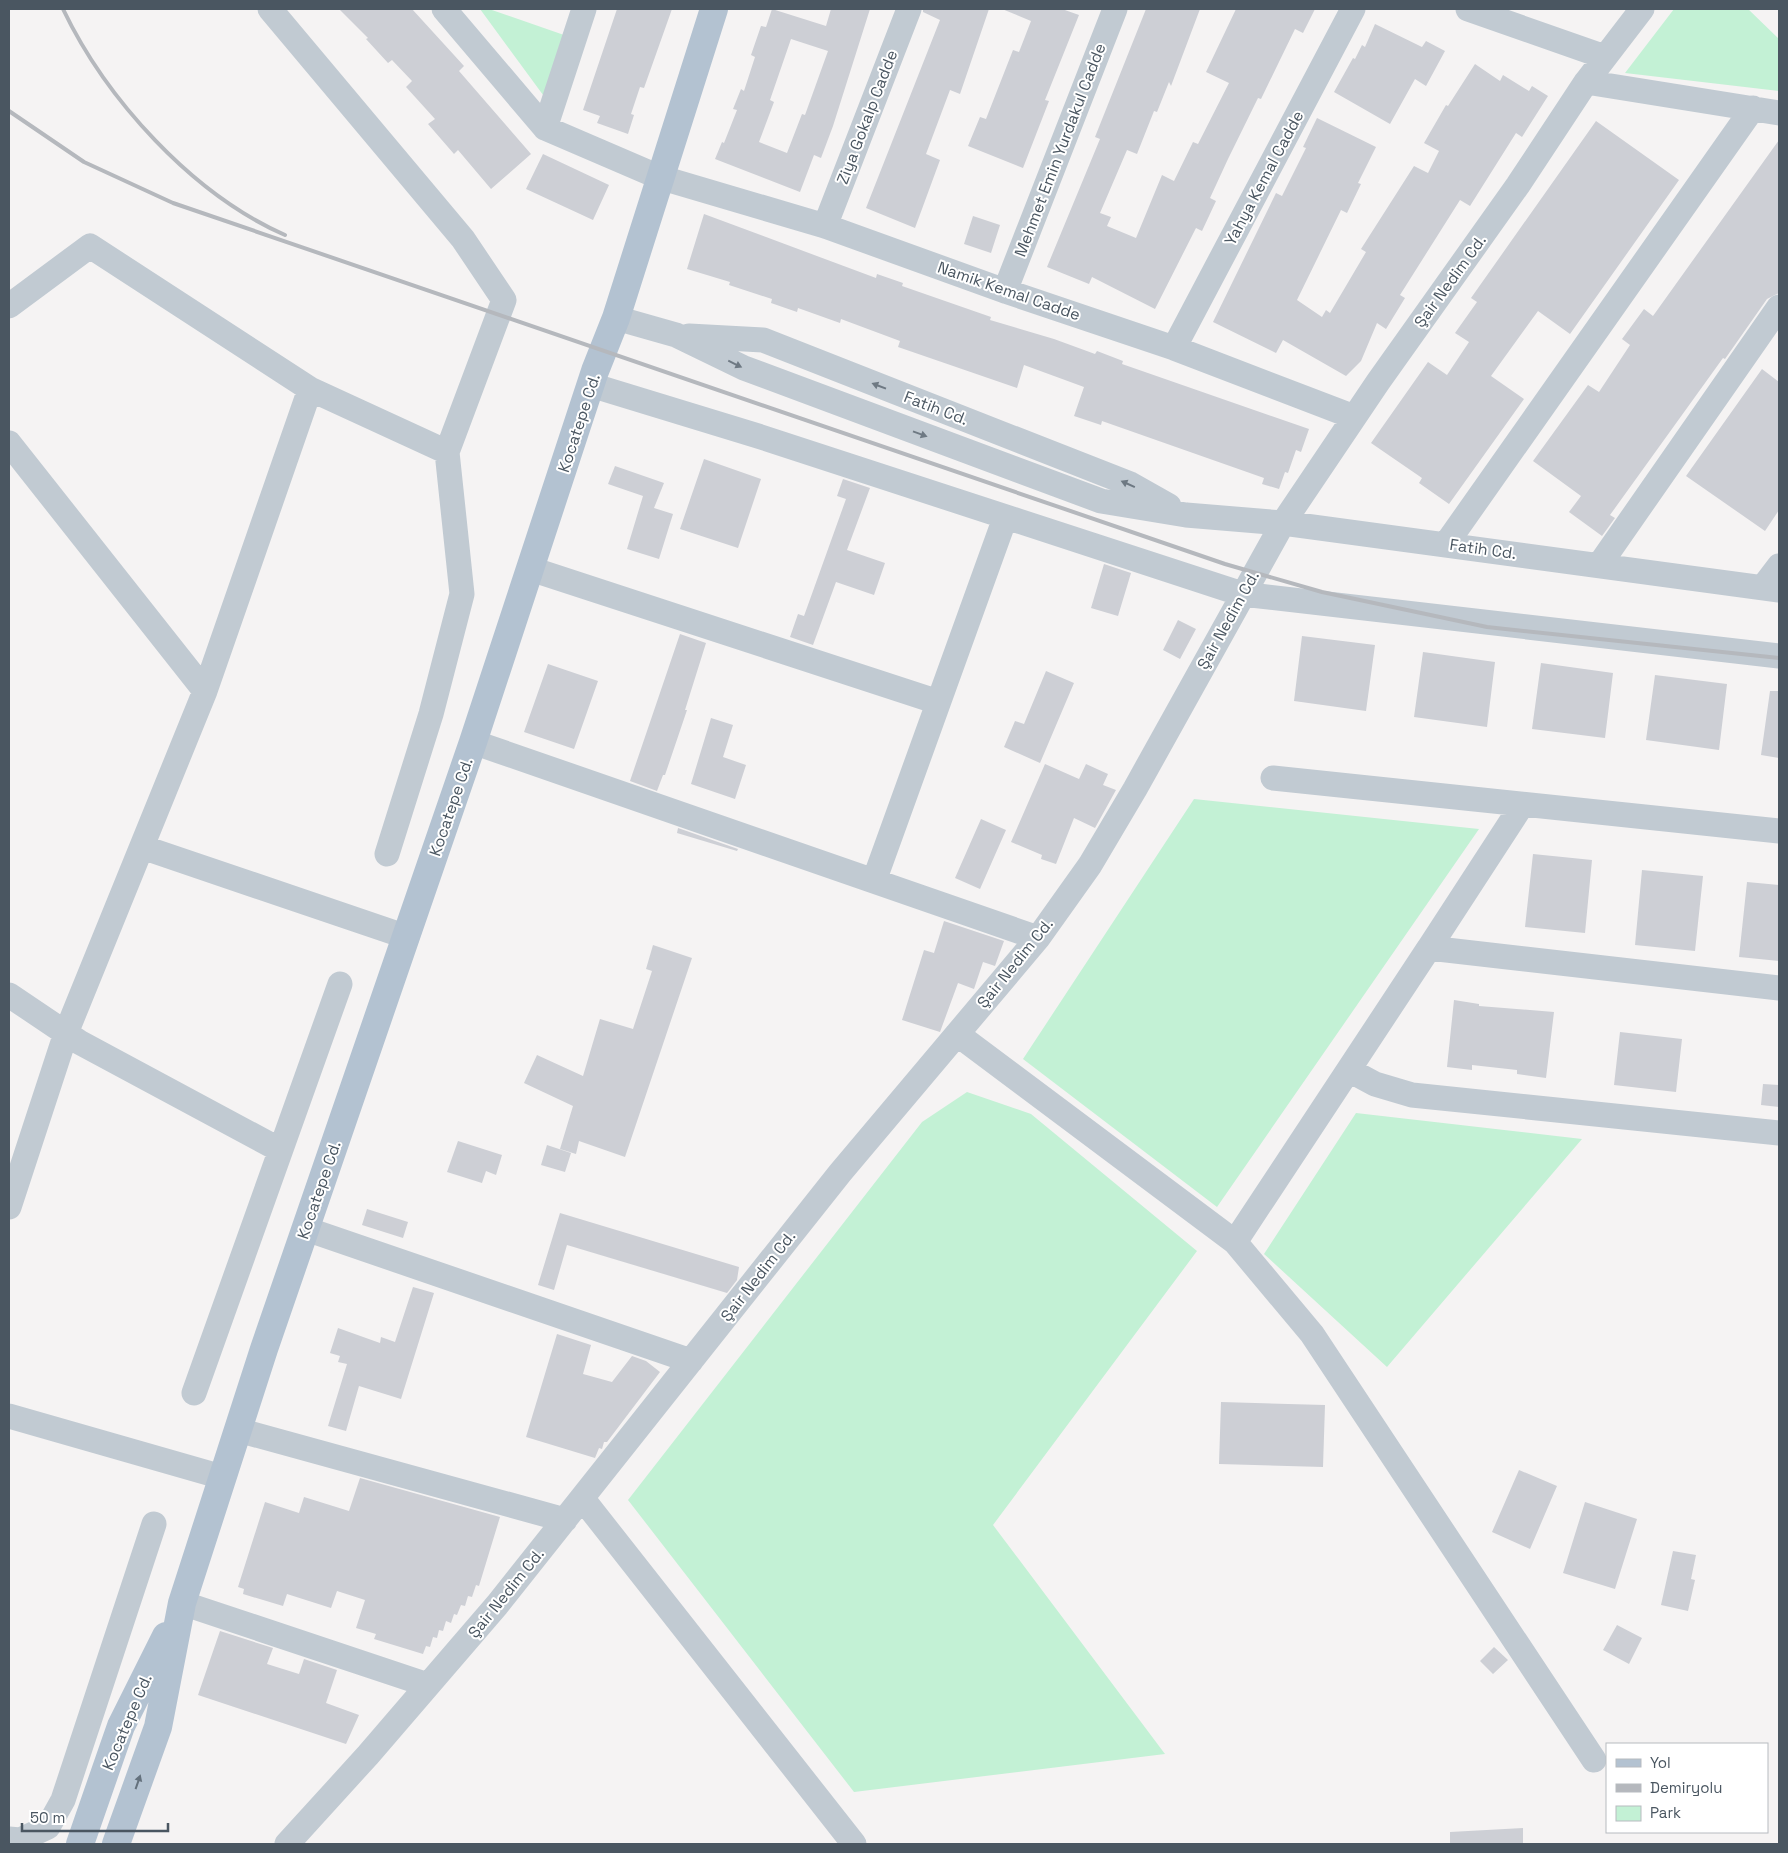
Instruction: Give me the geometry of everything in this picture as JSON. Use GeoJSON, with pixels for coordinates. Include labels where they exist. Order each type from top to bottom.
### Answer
{"type":"FeatureCollection","features":[{"type":"Feature","properties":{"kind":"main road","name":"Kocatepe Cd."},"geometry":{"type":"LineString","coordinates":[[116,1844],[158,1727],[182,1603],[222,1477],[473,742],[591,385],[616,318],[659,177],[714,9]]}},
{"type":"Feature","properties":{"kind":"main road","name":"Kocatepe Cd."},"geometry":{"type":"LineString","coordinates":[[80,1844],[121,1726],[182,1603]]}},
{"type":"Feature","properties":{"kind":"street"},"geometry":{"type":"LineString","coordinates":[[270,9],[463,239],[504,300],[447,452],[462,594],[431,714],[387,854]]}},
{"type":"Feature","properties":{"kind":"street"},"geometry":{"type":"LineString","coordinates":[[444,9],[545,128]]}},
{"type":"Feature","properties":{"kind":"street"},"geometry":{"type":"LineString","coordinates":[[545,128],[584,9]]}},
{"type":"Feature","properties":{"kind":"street","name":"Ziya Gokalp Cadde"},"geometry":{"type":"LineString","coordinates":[[825,226],[909,9]]}},
{"type":"Feature","properties":{"kind":"street","name":"Mehmet Emin Yurdakul Cadde"},"geometry":{"type":"LineString","coordinates":[[1005,291],[1115,9]]}},
{"type":"Feature","properties":{"kind":"street","name":"Yahya Kemal Cadde"},"geometry":{"type":"LineString","coordinates":[[1174,348],[1353,9]]}},
{"type":"Feature","properties":{"kind":"street"},"geometry":{"type":"LineString","coordinates":[[1468,9],[1605,57]]}},
{"type":"Feature","properties":{"kind":"street","name":"Şair Nedim Cd."},"geometry":{"type":"LineString","coordinates":[[287,1844],[497,1605],[840,1173],[1038,938],[1090,865],[1130,798],[1283,523],[1354,417],[1518,185],[1586,82],[1642,9]]}},
{"type":"Feature","properties":{"kind":"street"},"geometry":{"type":"LineString","coordinates":[[1586,82],[1779,112]]}},
{"type":"Feature","properties":{"kind":"street"},"geometry":{"type":"LineString","coordinates":[[1446,544],[1753,108]]}},
{"type":"Feature","properties":{"kind":"street","name":"Namik Kemal Cadde"},"geometry":{"type":"LineString","coordinates":[[545,128],[659,177],[825,226],[1005,291],[1174,348],[1354,417]]}},
{"type":"Feature","properties":{"kind":"street"},"geometry":{"type":"LineString","coordinates":[[9,306],[90,246],[310,389],[447,452]]}},
{"type":"Feature","properties":{"kind":"street"},"geometry":{"type":"LineString","coordinates":[[1600,564],[1779,307]]}},
{"type":"Feature","properties":{"kind":"street","name":"Fatih Cd."},"geometry":{"type":"LineString","coordinates":[[616,318],[676,335],[744,368],[1102,501],[1186,515],[1283,523],[1600,564],[1771,589]]}},
{"type":"Feature","properties":{"kind":"street","name":"Fatih Cd."},"geometry":{"type":"LineString","coordinates":[[676,335],[763,340],[1130,484],[1186,515]]}},
{"type":"Feature","properties":{"kind":"street"},"geometry":{"type":"LineString","coordinates":[[591,385],[758,436],[1242,594],[1779,656]]}},
{"type":"Feature","properties":{"kind":"street"},"geometry":{"type":"LineString","coordinates":[[9,1206],[66,1033],[205,692],[310,389]]}},
{"type":"Feature","properties":{"kind":"street"},"geometry":{"type":"LineString","coordinates":[[9,443],[205,692]]}},
{"type":"Feature","properties":{"kind":"street"},"geometry":{"type":"LineString","coordinates":[[874,881],[1005,518]]}},
{"type":"Feature","properties":{"kind":"street"},"geometry":{"type":"LineString","coordinates":[[1771,589],[1779,566]]}},
{"type":"Feature","properties":{"kind":"street"},"geometry":{"type":"LineString","coordinates":[[531,569],[938,702]]}},
{"type":"Feature","properties":{"kind":"street"},"geometry":{"type":"LineString","coordinates":[[473,742],[1038,938]]}},
{"type":"Feature","properties":{"kind":"street"},"geometry":{"type":"LineString","coordinates":[[1273,778],[1779,831]]}},
{"type":"Feature","properties":{"kind":"street"},"geometry":{"type":"LineString","coordinates":[[1235,1242],[1522,805]]}},
{"type":"Feature","properties":{"kind":"street"},"geometry":{"type":"LineString","coordinates":[[142,847],[407,937]]}},
{"type":"Feature","properties":{"kind":"street"},"geometry":{"type":"LineString","coordinates":[[1429,948],[1779,988]]}},
{"type":"Feature","properties":{"kind":"street"},"geometry":{"type":"LineString","coordinates":[[194,1393],[340,984]]}},
{"type":"Feature","properties":{"kind":"street"},"geometry":{"type":"LineString","coordinates":[[9,995],[66,1033],[280,1150]]}},
{"type":"Feature","properties":{"kind":"street"},"geometry":{"type":"LineString","coordinates":[[957,1034],[1235,1242],[1312,1334],[1594,1760]]}},
{"type":"Feature","properties":{"kind":"street"},"geometry":{"type":"LineString","coordinates":[[1349,1070],[1374,1084],[1412,1095],[1779,1133]]}},
{"type":"Feature","properties":{"kind":"street"},"geometry":{"type":"LineString","coordinates":[[306,1229],[691,1361]]}},
{"type":"Feature","properties":{"kind":"street"},"geometry":{"type":"LineString","coordinates":[[9,1416],[222,1477]]}},
{"type":"Feature","properties":{"kind":"street"},"geometry":{"type":"LineString","coordinates":[[238,1430],[565,1520]]}},
{"type":"Feature","properties":{"kind":"street"},"geometry":{"type":"LineString","coordinates":[[582,1498],[854,1844]]}},
{"type":"Feature","properties":{"kind":"street"},"geometry":{"type":"LineString","coordinates":[[9,1839],[20,1840],[48,1827],[63,1800],[154,1524]]}},
{"type":"Feature","properties":{"kind":"street"},"geometry":{"type":"LineString","coordinates":[[182,1603],[428,1685]]}},
{"type":"Feature","properties":{"kind":"green space"},"geometry":{"type":"Polygon","coordinates":[[[480,9],[489,9],[564,35],[546,99],[480,9]]]}},
{"type":"Feature","properties":{"kind":"green space"},"geometry":{"type":"Polygon","coordinates":[[[1674,9],[1748,9],[1779,39],[1779,91],[1625,73],[1674,9]]]}},
{"type":"Feature","properties":{"kind":"green space"},"geometry":{"type":"Polygon","coordinates":[[[1194,799],[1479,829],[1217,1207],[1023,1059],[1194,799]]]}},
{"type":"Feature","properties":{"kind":"green space"},"geometry":{"type":"Polygon","coordinates":[[[967,1092],[1031,1114],[1197,1251],[993,1525],[1165,1754],[854,1792],[628,1500],[922,1122],[967,1092]]]}},
{"type":"Feature","properties":{"kind":"green space"},"geometry":{"type":"Polygon","coordinates":[[[1356,1113],[1582,1139],[1387,1367],[1264,1254],[1356,1113]]]}},
{"type":"Feature","properties":{"kind":"building"},"geometry":{"type":"Polygon","coordinates":[[[339,9],[412,9],[464,66],[459,71],[531,154],[491,189],[458,150],[454,154],[428,124],[435,119],[406,87],[412,81],[392,60],[388,63],[366,39],[368,38],[339,9]]]}},
{"type":"Feature","properties":{"kind":"building"},"geometry":{"type":"Polygon","coordinates":[[[617,9],[672,9],[644,88],[640,87],[631,114],[634,115],[628,134],[597,123],[600,116],[583,110],[617,9]]]}},
{"type":"Feature","properties":{"kind":"building"},"geometry":{"type":"Polygon","coordinates":[[[772,9],[826,26],[831,9],[870,9],[821,158],[814,155],[800,192],[715,159],[722,142],[724,143],[737,110],[733,109],[741,89],[744,91],[755,57],[751,55],[761,26],[766,27],[772,9]],[[791,39],[770,100],[774,102],[759,142],[787,153],[802,114],[805,115],[828,51],[791,39]]]}},
{"type":"Feature","properties":{"kind":"building"},"geometry":{"type":"Polygon","coordinates":[[[923,9],[989,9],[960,94],[950,90],[926,154],[940,160],[915,228],[866,208],[940,20],[923,12],[923,9]]]}},
{"type":"Feature","properties":{"kind":"building"},"geometry":{"type":"Polygon","coordinates":[[[1002,9],[1062,9],[1079,15],[1045,100],[1049,101],[1023,168],[968,146],[980,117],[986,119],[1013,50],[1019,52],[1031,21],[1002,9]]]}},
{"type":"Feature","properties":{"kind":"building"},"geometry":{"type":"Polygon","coordinates":[[[1146,9],[1200,9],[1171,86],[1169,82],[1157,112],[1154,111],[1137,154],[1127,150],[1100,213],[1111,217],[1107,226],[1136,238],[1162,175],[1174,181],[1193,142],[1198,144],[1229,83],[1206,72],[1236,9],[1315,9],[1303,33],[1295,29],[1261,99],[1258,98],[1210,198],[1216,201],[1202,231],[1196,228],[1155,309],[1092,277],[1089,284],[1047,267],[1100,139],[1095,137],[1146,9]]]}},
{"type":"Feature","properties":{"kind":"building"},"geometry":{"type":"Polygon","coordinates":[[[1375,24],[1422,47],[1426,41],[1445,51],[1426,86],[1415,79],[1390,124],[1334,92],[1353,58],[1355,59],[1362,45],[1365,47],[1375,24]]]}},
{"type":"Feature","properties":{"kind":"building"},"geometry":{"type":"Polygon","coordinates":[[[1475,64],[1500,81],[1503,75],[1529,91],[1532,86],[1548,96],[1522,137],[1516,133],[1470,206],[1460,200],[1400,295],[1405,298],[1386,329],[1377,323],[1361,361],[1346,376],[1283,340],[1276,353],[1213,322],[1276,193],[1282,196],[1306,148],[1303,147],[1317,118],[1376,147],[1358,183],[1361,184],[1347,213],[1341,210],[1297,300],[1322,317],[1326,310],[1330,313],[1366,252],[1361,249],[1414,166],[1428,173],[1439,151],[1424,143],[1446,105],[1448,106],[1475,64]]]}},
{"type":"Feature","properties":{"kind":"building"},"geometry":{"type":"Polygon","coordinates":[[[1596,121],[1679,180],[1570,334],[1538,311],[1491,376],[1524,399],[1449,504],[1419,483],[1422,478],[1371,443],[1428,362],[1447,375],[1469,342],[1455,333],[1477,302],[1471,298],[1596,121]]]}},
{"type":"Feature","properties":{"kind":"building"},"geometry":{"type":"Polygon","coordinates":[[[1779,140],[1779,293],[1767,299],[1725,359],[1723,358],[1610,515],[1615,518],[1602,536],[1569,512],[1581,496],[1533,461],[1588,385],[1599,392],[1630,345],[1622,339],[1644,309],[1653,316],[1779,140]]]}},
{"type":"Feature","properties":{"kind":"building"},"geometry":{"type":"Polygon","coordinates":[[[543,154],[609,185],[593,220],[526,189],[543,154]]]}},
{"type":"Feature","properties":{"kind":"building"},"geometry":{"type":"Polygon","coordinates":[[[704,214],[876,278],[877,274],[903,283],[902,286],[991,317],[990,320],[1054,339],[1095,354],[1097,351],[1123,361],[1122,364],[1309,429],[1301,452],[1296,450],[1288,473],[1285,472],[1279,489],[1262,484],[1264,478],[1102,421],[1101,425],[1074,416],[1084,387],[1024,365],[1017,388],[898,347],[900,341],[841,319],[840,323],[798,308],[797,312],[771,303],[772,299],[729,285],[730,282],[687,269],[704,214]]]}},
{"type":"Feature","properties":{"kind":"building"},"geometry":{"type":"Polygon","coordinates":[[[973,216],[1000,225],[991,253],[964,244],[973,216]]]}},
{"type":"Feature","properties":{"kind":"building"},"geometry":{"type":"Polygon","coordinates":[[[1762,369],[1779,382],[1779,510],[1765,531],[1686,476],[1762,369]]]}},
{"type":"Feature","properties":{"kind":"building"},"geometry":{"type":"Polygon","coordinates":[[[704,459],[761,479],[738,548],[680,529],[704,459]]]}},
{"type":"Feature","properties":{"kind":"building"},"geometry":{"type":"Polygon","coordinates":[[[615,466],[664,483],[654,508],[673,514],[659,559],[627,549],[643,496],[608,484],[615,466]]]}},
{"type":"Feature","properties":{"kind":"building"},"geometry":{"type":"Polygon","coordinates":[[[843,479],[870,488],[847,550],[885,563],[874,595],[836,582],[813,645],[790,637],[798,614],[804,616],[846,499],[837,496],[843,479]]]}},
{"type":"Feature","properties":{"kind":"building"},"geometry":{"type":"Polygon","coordinates":[[[1104,564],[1131,573],[1118,616],[1091,608],[1104,564]]]}},
{"type":"Feature","properties":{"kind":"building"},"geometry":{"type":"Polygon","coordinates":[[[1178,620],[1196,629],[1180,659],[1163,650],[1178,620]]]}},
{"type":"Feature","properties":{"kind":"building"},"geometry":{"type":"Polygon","coordinates":[[[680,634],[706,643],[685,710],[687,710],[665,775],[663,775],[657,791],[630,781],[680,634]]]}},
{"type":"Feature","properties":{"kind":"building"},"geometry":{"type":"Polygon","coordinates":[[[1302,636],[1375,645],[1366,711],[1294,701],[1302,636]]]}},
{"type":"Feature","properties":{"kind":"building"},"geometry":{"type":"Polygon","coordinates":[[[1423,652],[1495,662],[1487,727],[1414,717],[1423,652]]]}},
{"type":"Feature","properties":{"kind":"building"},"geometry":{"type":"Polygon","coordinates":[[[1541,663],[1613,673],[1605,738],[1532,729],[1541,663]]]}},
{"type":"Feature","properties":{"kind":"building"},"geometry":{"type":"Polygon","coordinates":[[[548,664],[598,681],[574,749],[524,732],[548,664]]]}},
{"type":"Feature","properties":{"kind":"building"},"geometry":{"type":"Polygon","coordinates":[[[1046,671],[1074,683],[1040,763],[1004,747],[1015,721],[1024,724],[1046,671]]]}},
{"type":"Feature","properties":{"kind":"building"},"geometry":{"type":"Polygon","coordinates":[[[1655,675],[1727,684],[1719,750],[1646,740],[1655,675]]]}},
{"type":"Feature","properties":{"kind":"building"},"geometry":{"type":"Polygon","coordinates":[[[1770,691],[1779,691],[1779,758],[1761,755],[1770,691]]]}},
{"type":"Feature","properties":{"kind":"building"},"geometry":{"type":"Polygon","coordinates":[[[711,718],[733,725],[723,757],[746,765],[735,799],[691,784],[711,718]]]}},
{"type":"Feature","properties":{"kind":"building"},"geometry":{"type":"Polygon","coordinates":[[[1045,764],[1079,779],[1086,764],[1108,774],[1103,785],[1116,790],[1095,828],[1074,818],[1056,864],[1041,859],[1042,855],[1011,842],[1045,764]]]}},
{"type":"Feature","properties":{"kind":"building"},"geometry":{"type":"Polygon","coordinates":[[[981,819],[1006,830],[980,889],[955,878],[981,819]]]}},
{"type":"Feature","properties":{"kind":"building"},"geometry":{"type":"Polygon","coordinates":[[[678,828],[738,849],[737,851],[677,833],[678,828]]]}},
{"type":"Feature","properties":{"kind":"building"},"geometry":{"type":"Polygon","coordinates":[[[1533,854],[1592,860],[1585,933],[1525,927],[1533,854]]]}},
{"type":"Feature","properties":{"kind":"building"},"geometry":{"type":"Polygon","coordinates":[[[1642,870],[1703,876],[1695,951],[1635,945],[1642,870]]]}},
{"type":"Feature","properties":{"kind":"building"},"geometry":{"type":"Polygon","coordinates":[[[1747,882],[1779,885],[1779,961],[1739,957],[1747,882]]]}},
{"type":"Feature","properties":{"kind":"building"},"geometry":{"type":"Polygon","coordinates":[[[944,921],[1004,941],[995,966],[983,962],[974,989],[958,983],[940,1032],[902,1020],[924,950],[934,953],[944,921]]]}},
{"type":"Feature","properties":{"kind":"building"},"geometry":{"type":"Polygon","coordinates":[[[653,945],[692,958],[625,1157],[579,1141],[576,1154],[560,1149],[573,1106],[524,1083],[537,1055],[583,1076],[600,1019],[633,1029],[652,971],[646,969],[653,945]]]}},
{"type":"Feature","properties":{"kind":"building"},"geometry":{"type":"Polygon","coordinates":[[[1454,1000],[1479,1004],[1479,1006],[1554,1012],[1546,1078],[1517,1074],[1517,1070],[1472,1065],[1472,1070],[1447,1067],[1454,1000]]]}},
{"type":"Feature","properties":{"kind":"building"},"geometry":{"type":"Polygon","coordinates":[[[1620,1032],[1682,1039],[1676,1092],[1614,1085],[1620,1032]]]}},
{"type":"Feature","properties":{"kind":"building"},"geometry":{"type":"Polygon","coordinates":[[[1763,1084],[1779,1085],[1779,1107],[1761,1105],[1763,1084]]]}},
{"type":"Feature","properties":{"kind":"building"},"geometry":{"type":"Polygon","coordinates":[[[458,1141],[502,1155],[496,1175],[486,1171],[482,1183],[447,1172],[458,1141]]]}},
{"type":"Feature","properties":{"kind":"building"},"geometry":{"type":"Polygon","coordinates":[[[547,1145],[571,1153],[565,1172],[541,1165],[547,1145]]]}},
{"type":"Feature","properties":{"kind":"building"},"geometry":{"type":"Polygon","coordinates":[[[367,1209],[408,1222],[403,1238],[362,1225],[367,1209]]]}},
{"type":"Feature","properties":{"kind":"building"},"geometry":{"type":"Polygon","coordinates":[[[560,1213],[739,1267],[737,1280],[727,1293],[567,1245],[554,1290],[538,1285],[560,1213]]]}},
{"type":"Feature","properties":{"kind":"building"},"geometry":{"type":"Polygon","coordinates":[[[413,1287],[434,1293],[401,1399],[359,1386],[346,1431],[328,1426],[347,1364],[338,1362],[340,1356],[330,1353],[338,1328],[380,1343],[381,1337],[395,1342],[413,1287]]]}},
{"type":"Feature","properties":{"kind":"building"},"geometry":{"type":"Polygon","coordinates":[[[557,1334],[591,1345],[583,1374],[612,1382],[632,1356],[646,1361],[660,1372],[607,1442],[604,1442],[602,1449],[599,1448],[595,1458],[526,1437],[557,1334]]]}},
{"type":"Feature","properties":{"kind":"building"},"geometry":{"type":"Polygon","coordinates":[[[1221,1402],[1325,1405],[1323,1467],[1219,1464],[1221,1402]]]}},
{"type":"Feature","properties":{"kind":"building"},"geometry":{"type":"Polygon","coordinates":[[[1519,1470],[1557,1486],[1530,1549],[1492,1532],[1519,1470]]]}},
{"type":"Feature","properties":{"kind":"building"},"geometry":{"type":"Polygon","coordinates":[[[360,1478],[500,1517],[479,1586],[476,1585],[472,1597],[468,1596],[465,1606],[461,1605],[457,1615],[454,1614],[451,1623],[446,1621],[443,1631],[439,1630],[437,1638],[433,1637],[430,1647],[426,1646],[423,1654],[374,1639],[376,1634],[356,1628],[365,1600],[337,1591],[331,1608],[287,1594],[283,1606],[243,1594],[244,1589],[238,1587],[265,1502],[299,1513],[304,1497],[349,1511],[360,1478]]]}},
{"type":"Feature","properties":{"kind":"building"},"geometry":{"type":"Polygon","coordinates":[[[1585,1502],[1637,1519],[1615,1589],[1563,1573],[1585,1502]]]}},
{"type":"Feature","properties":{"kind":"building"},"geometry":{"type":"Polygon","coordinates":[[[1673,1551],[1696,1555],[1691,1579],[1695,1580],[1688,1611],[1661,1605],[1673,1551]]]}},
{"type":"Feature","properties":{"kind":"building"},"geometry":{"type":"Polygon","coordinates":[[[1617,1625],[1642,1638],[1629,1664],[1603,1650],[1617,1625]]]}},
{"type":"Feature","properties":{"kind":"building"},"geometry":{"type":"Polygon","coordinates":[[[220,1631],[273,1648],[267,1664],[299,1674],[304,1659],[337,1670],[326,1703],[359,1715],[346,1744],[198,1695],[220,1631]]]}},
{"type":"Feature","properties":{"kind":"building"},"geometry":{"type":"Polygon","coordinates":[[[1494,1647],[1508,1660],[1493,1674],[1480,1661],[1494,1647]]]}},
{"type":"Feature","properties":{"kind":"building"},"geometry":{"type":"Polygon","coordinates":[[[1523,1828],[1523,1844],[1450,1844],[1450,1832],[1523,1828]]]}},
{"type":"Feature","properties":{"kind":"railway"},"geometry":{"type":"LineString","coordinates":[[63,9],[81,43],[103,77],[155,140],[185,169],[217,195],[251,217],[285,235]]}},
{"type":"Feature","properties":{"kind":"railway"},"geometry":{"type":"LineString","coordinates":[[9,111],[84,162],[173,203],[1225,564],[1322,592],[1487,627],[1779,658]]}}]}
